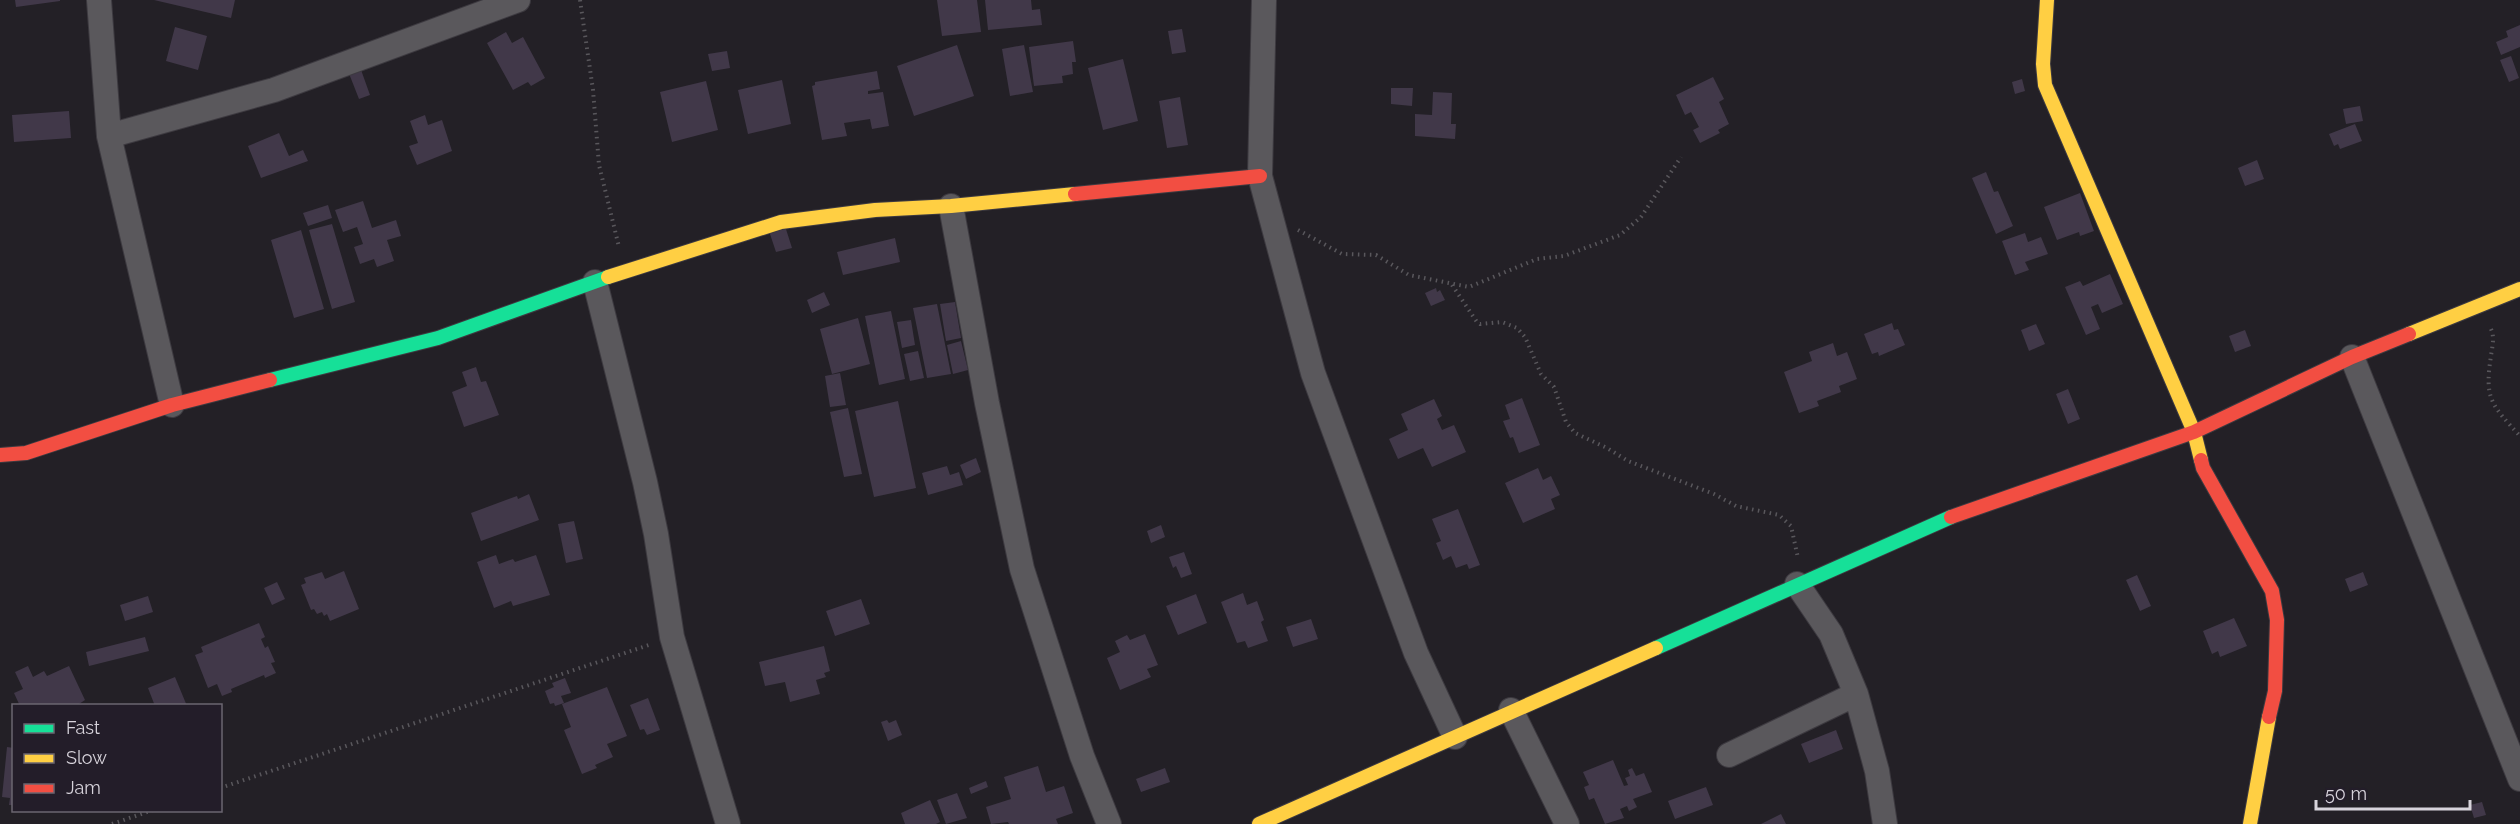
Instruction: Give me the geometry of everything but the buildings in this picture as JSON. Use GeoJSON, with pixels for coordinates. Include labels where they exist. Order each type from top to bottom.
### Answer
{"type":"FeatureCollection","features":[{"type":"Feature","properties":{"kind":"street"},"geometry":{"type":"LineString","coordinates":[[99,0],[110,136],[172,405]]}},
{"type":"Feature","properties":{"kind":"street"},"geometry":{"type":"LineString","coordinates":[[110,136],[274,90],[518,0]]}},
{"type":"Feature","properties":{"kind":"street"},"geometry":{"type":"LineString","coordinates":[[1263,0],[1260,176],[1313,373],[1416,653],[1455,737]]}},
{"type":"Feature","properties":{"kind":"street"},"geometry":{"type":"LineString","coordinates":[[2047,0],[2048,22],[2042,65],[2045,84],[2194,432],[2203,468],[2241,532],[2272,591],[2277,620],[2275,690],[2262,745],[2250,824]]}},
{"type":"Feature","properties":{"kind":"street"},"geometry":{"type":"LineString","coordinates":[[0,455],[26,453],[172,405],[438,338],[625,271],[781,222],[875,210],[951,206],[1260,176]]}},
{"type":"Feature","properties":{"kind":"street"},"geometry":{"type":"LineString","coordinates":[[951,206],[987,404],[1022,569],[1082,756],[1109,824]]}},
{"type":"Feature","properties":{"kind":"street"},"geometry":{"type":"LineString","coordinates":[[595,282],[645,482],[656,534],[672,637],[728,824]]}},
{"type":"Feature","properties":{"kind":"street"},"geometry":{"type":"LineString","coordinates":[[1259,824],[1511,710],[1955,515],[2194,432],[2352,357],[2520,289]]}},
{"type":"Feature","properties":{"kind":"street"},"geometry":{"type":"LineString","coordinates":[[2352,357],[2520,779]]}},
{"type":"Feature","properties":{"kind":"street"},"geometry":{"type":"LineString","coordinates":[[1799,583],[1831,634],[1856,694],[1877,771],[1884,824]]}},
{"type":"Feature","properties":{"kind":"street"},"geometry":{"type":"LineString","coordinates":[[1729,755],[1856,694]]}},
{"type":"Feature","properties":{"kind":"street"},"geometry":{"type":"LineString","coordinates":[[1511,710],[1567,824]]}},
{"type":"Feature","properties":{"kind":"path"},"geometry":{"type":"LineString","coordinates":[[580,0],[593,90],[599,165],[625,271]]}},
{"type":"Feature","properties":{"kind":"path"},"geometry":{"type":"LineString","coordinates":[[1295,227],[1342,254],[1376,255],[1404,274],[1469,287],[1537,259],[1564,256],[1620,235],[1641,217],[1682,157]]}},
{"type":"Feature","properties":{"kind":"path"},"geometry":{"type":"LineString","coordinates":[[1452,285],[1477,322],[1509,323],[1525,337],[1541,374],[1558,394],[1566,422],[1575,433],[1628,461],[1714,494],[1736,506],[1779,514],[1787,520],[1793,533],[1799,583]]}},
{"type":"Feature","properties":{"kind":"path"},"geometry":{"type":"LineString","coordinates":[[2470,310],[2493,332],[2487,382],[2492,402],[2520,436]]}},
{"type":"Feature","properties":{"kind":"path"},"geometry":{"type":"LineString","coordinates":[[222,787],[672,637]]}},
{"type":"Feature","properties":{"kind":"path"},"geometry":{"type":"LineString","coordinates":[[112,824],[147,812]]}},
{"type":"Feature","properties":{"kind":"traffic: fast"},"geometry":{"type":"LineString","coordinates":[[270,380],[438,338],[608,277]]}},
{"type":"Feature","properties":{"kind":"traffic: fast"},"geometry":{"type":"LineString","coordinates":[[1656,648],[1951,517]]}},
{"type":"Feature","properties":{"kind":"traffic: slow"},"geometry":{"type":"LineString","coordinates":[[2047,0],[2043,64],[2045,85],[2194,432],[2201,460]]}},
{"type":"Feature","properties":{"kind":"traffic: slow"},"geometry":{"type":"LineString","coordinates":[[608,277],[781,222],[875,210],[951,206],[1075,194]]}},
{"type":"Feature","properties":{"kind":"traffic: slow"},"geometry":{"type":"LineString","coordinates":[[2409,334],[2520,289]]}},
{"type":"Feature","properties":{"kind":"traffic: slow"},"geometry":{"type":"LineString","coordinates":[[1259,824],[1656,648]]}},
{"type":"Feature","properties":{"kind":"traffic: slow"},"geometry":{"type":"LineString","coordinates":[[2250,824],[2269,717]]}},
{"type":"Feature","properties":{"kind":"traffic: jam"},"geometry":{"type":"LineString","coordinates":[[1075,194],[1260,176]]}},
{"type":"Feature","properties":{"kind":"traffic: jam"},"geometry":{"type":"LineString","coordinates":[[1951,517],[2194,432],[2352,357],[2409,334]]}},
{"type":"Feature","properties":{"kind":"traffic: jam"},"geometry":{"type":"LineString","coordinates":[[0,455],[26,453],[172,405],[270,380]]}},
{"type":"Feature","properties":{"kind":"traffic: jam"},"geometry":{"type":"LineString","coordinates":[[2201,460],[2203,468],[2272,591],[2277,620],[2275,691],[2269,717]]}}]}
